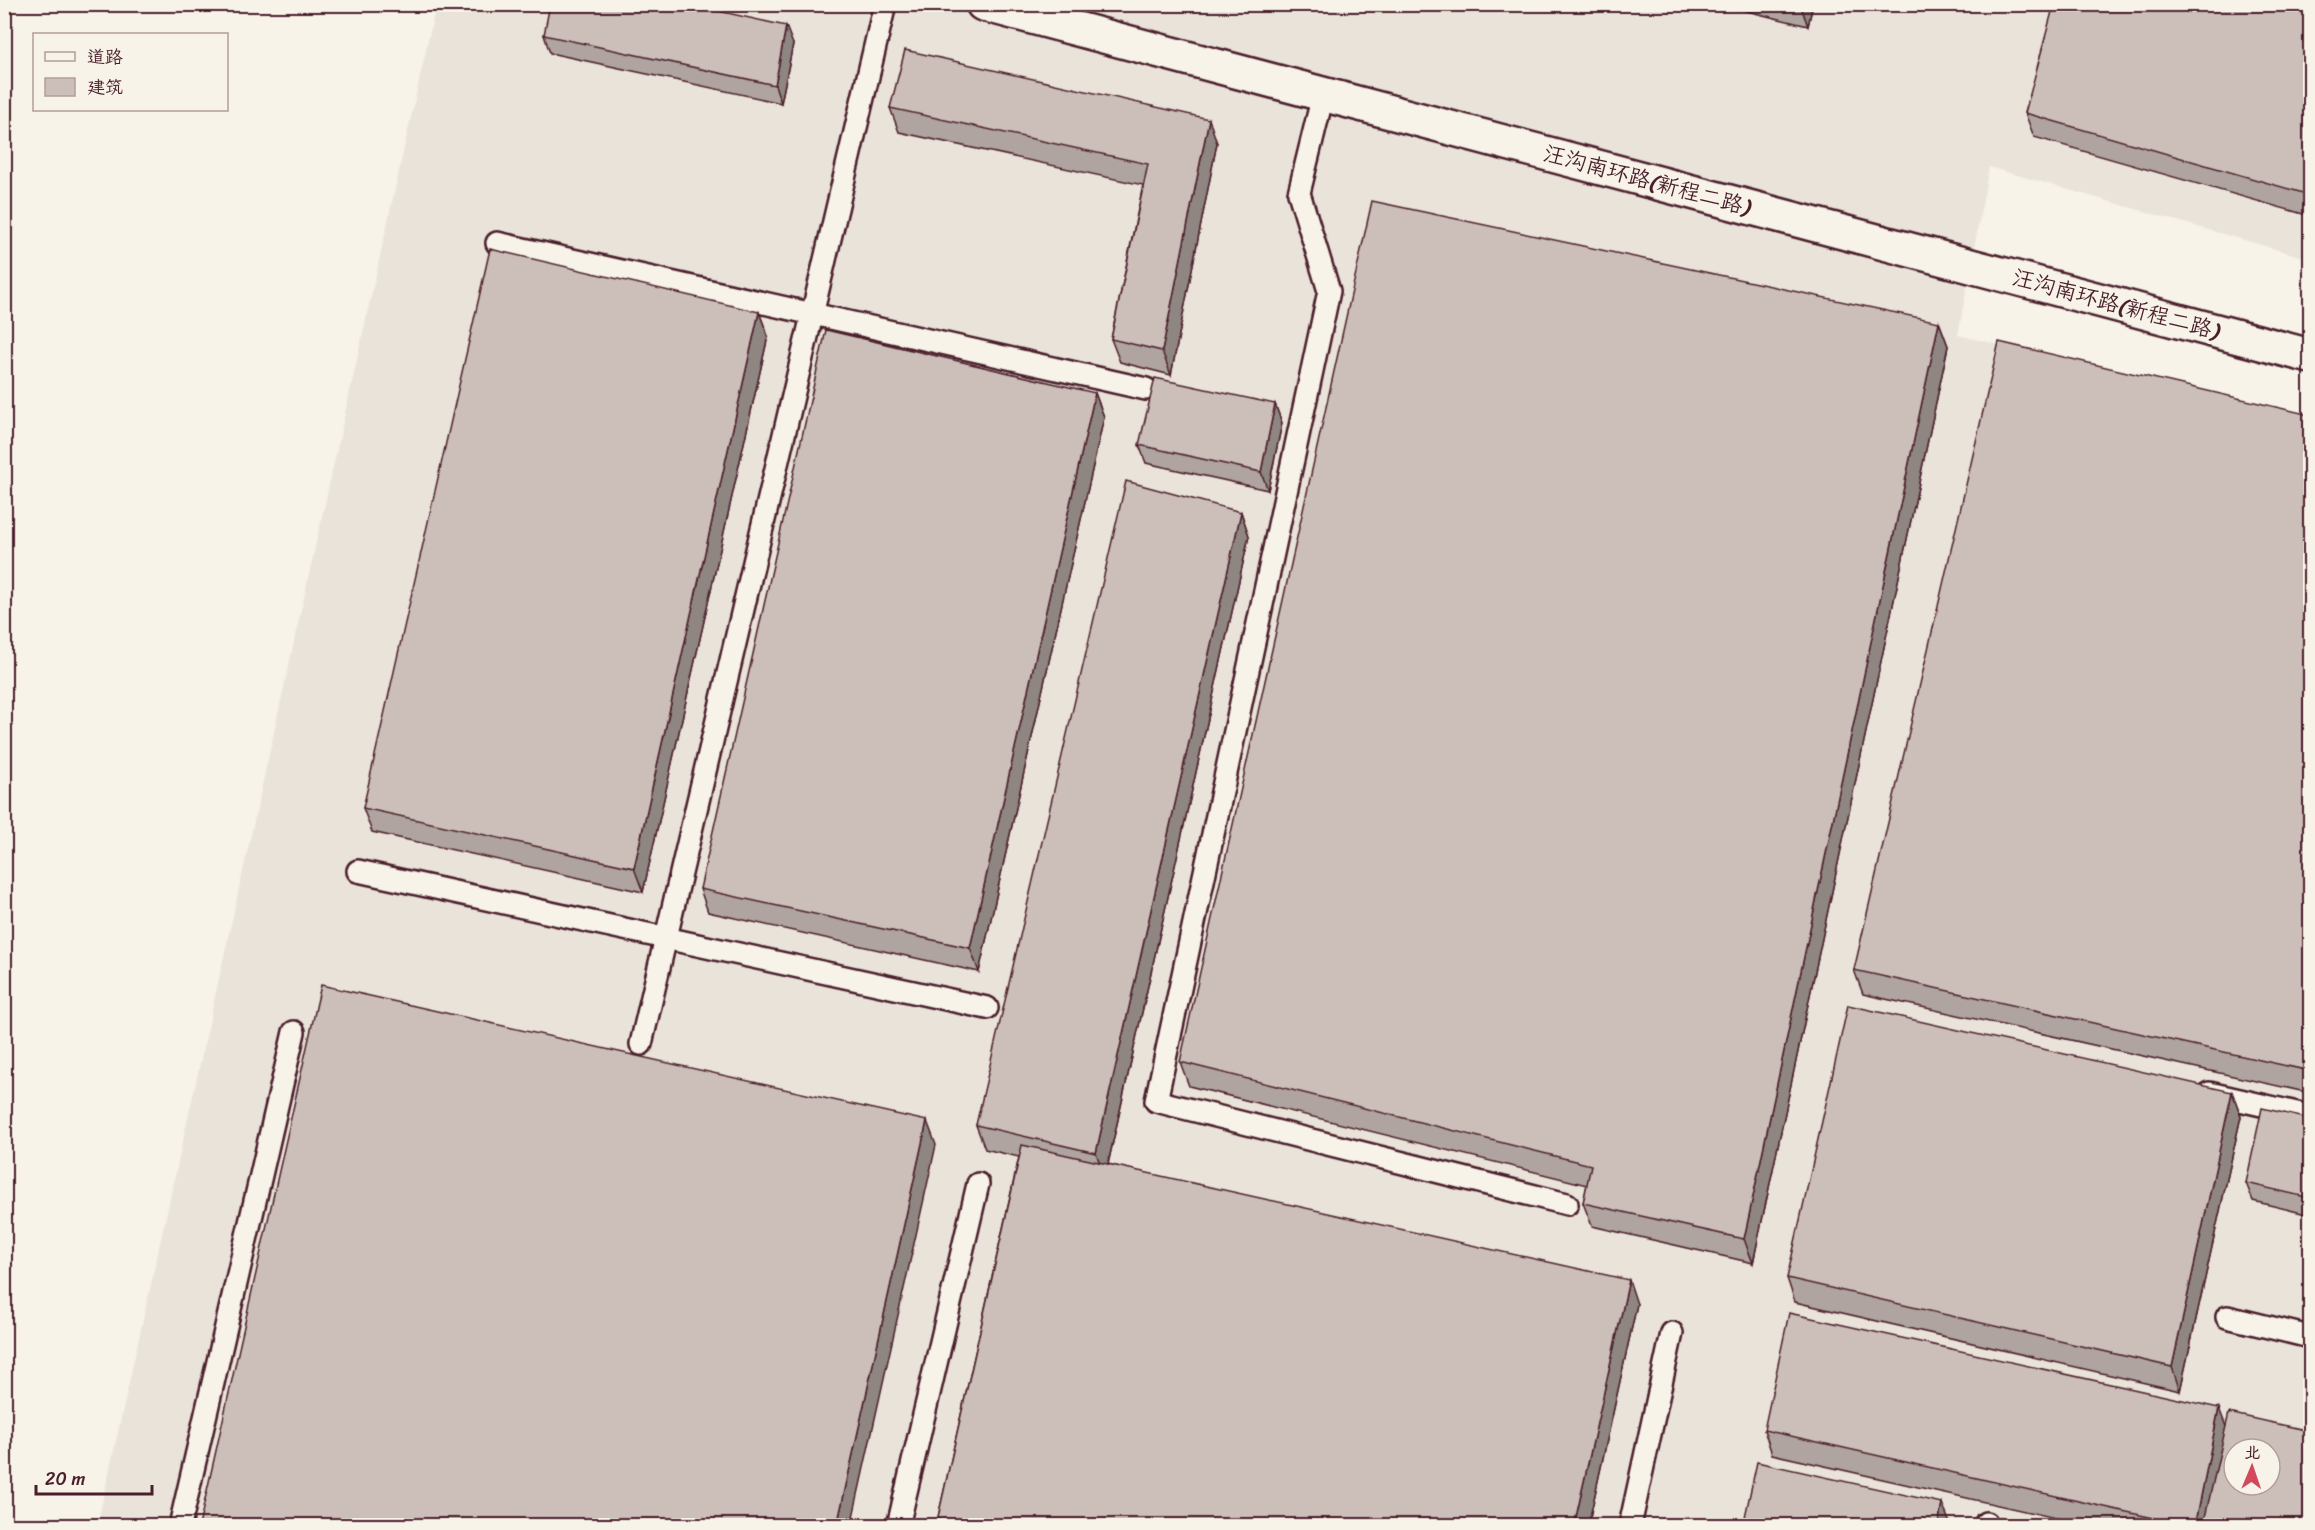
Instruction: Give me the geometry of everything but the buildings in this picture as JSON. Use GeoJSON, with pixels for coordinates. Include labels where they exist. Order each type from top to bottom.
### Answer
{"type":"FeatureCollection","features":[{"type":"Feature","properties":{"kind":"main road","name":"汪沟南环路(新程二路)"},"geometry":{"type":"LineString","coordinates":[[983,4],[1070,16],[1323,95],[2310,356]]}},
{"type":"Feature","properties":{"kind":"lane"},"geometry":{"type":"LineString","coordinates":[[641,1044],[885,4]]}},
{"type":"Feature","properties":{"kind":"lane"},"geometry":{"type":"LineString","coordinates":[[1323,95],[1299,193],[1329,291],[1156,1101],[1567,1204]]}},
{"type":"Feature","properties":{"kind":"lane"},"geometry":{"type":"LineString","coordinates":[[497,243],[1146,390]]}},
{"type":"Feature","properties":{"kind":"lane"},"geometry":{"type":"LineString","coordinates":[[358,871],[987,1008]]}},
{"type":"Feature","properties":{"kind":"lane"},"geometry":{"type":"LineString","coordinates":[[180,1526],[294,1032]]}},
{"type":"Feature","properties":{"kind":"lane"},"geometry":{"type":"LineString","coordinates":[[2194,1090],[2310,1116]]}},
{"type":"Feature","properties":{"kind":"lane"},"geometry":{"type":"LineString","coordinates":[[898,1526],[978,1184]]}},
{"type":"Feature","properties":{"kind":"lane"},"geometry":{"type":"LineString","coordinates":[[2227,1317],[2310,1337]]}},
{"type":"Feature","properties":{"kind":"lane"},"geometry":{"type":"LineString","coordinates":[[1630,1526],[1672,1333]]}},
{"type":"Feature","properties":{"kind":"shaded area"},"geometry":{"type":"Polygon","coordinates":[[[436,5],[2310,5],[2310,259],[1989,167],[1958,335],[2310,419],[2310,1525],[97,1526],[436,5]]]}}]}
